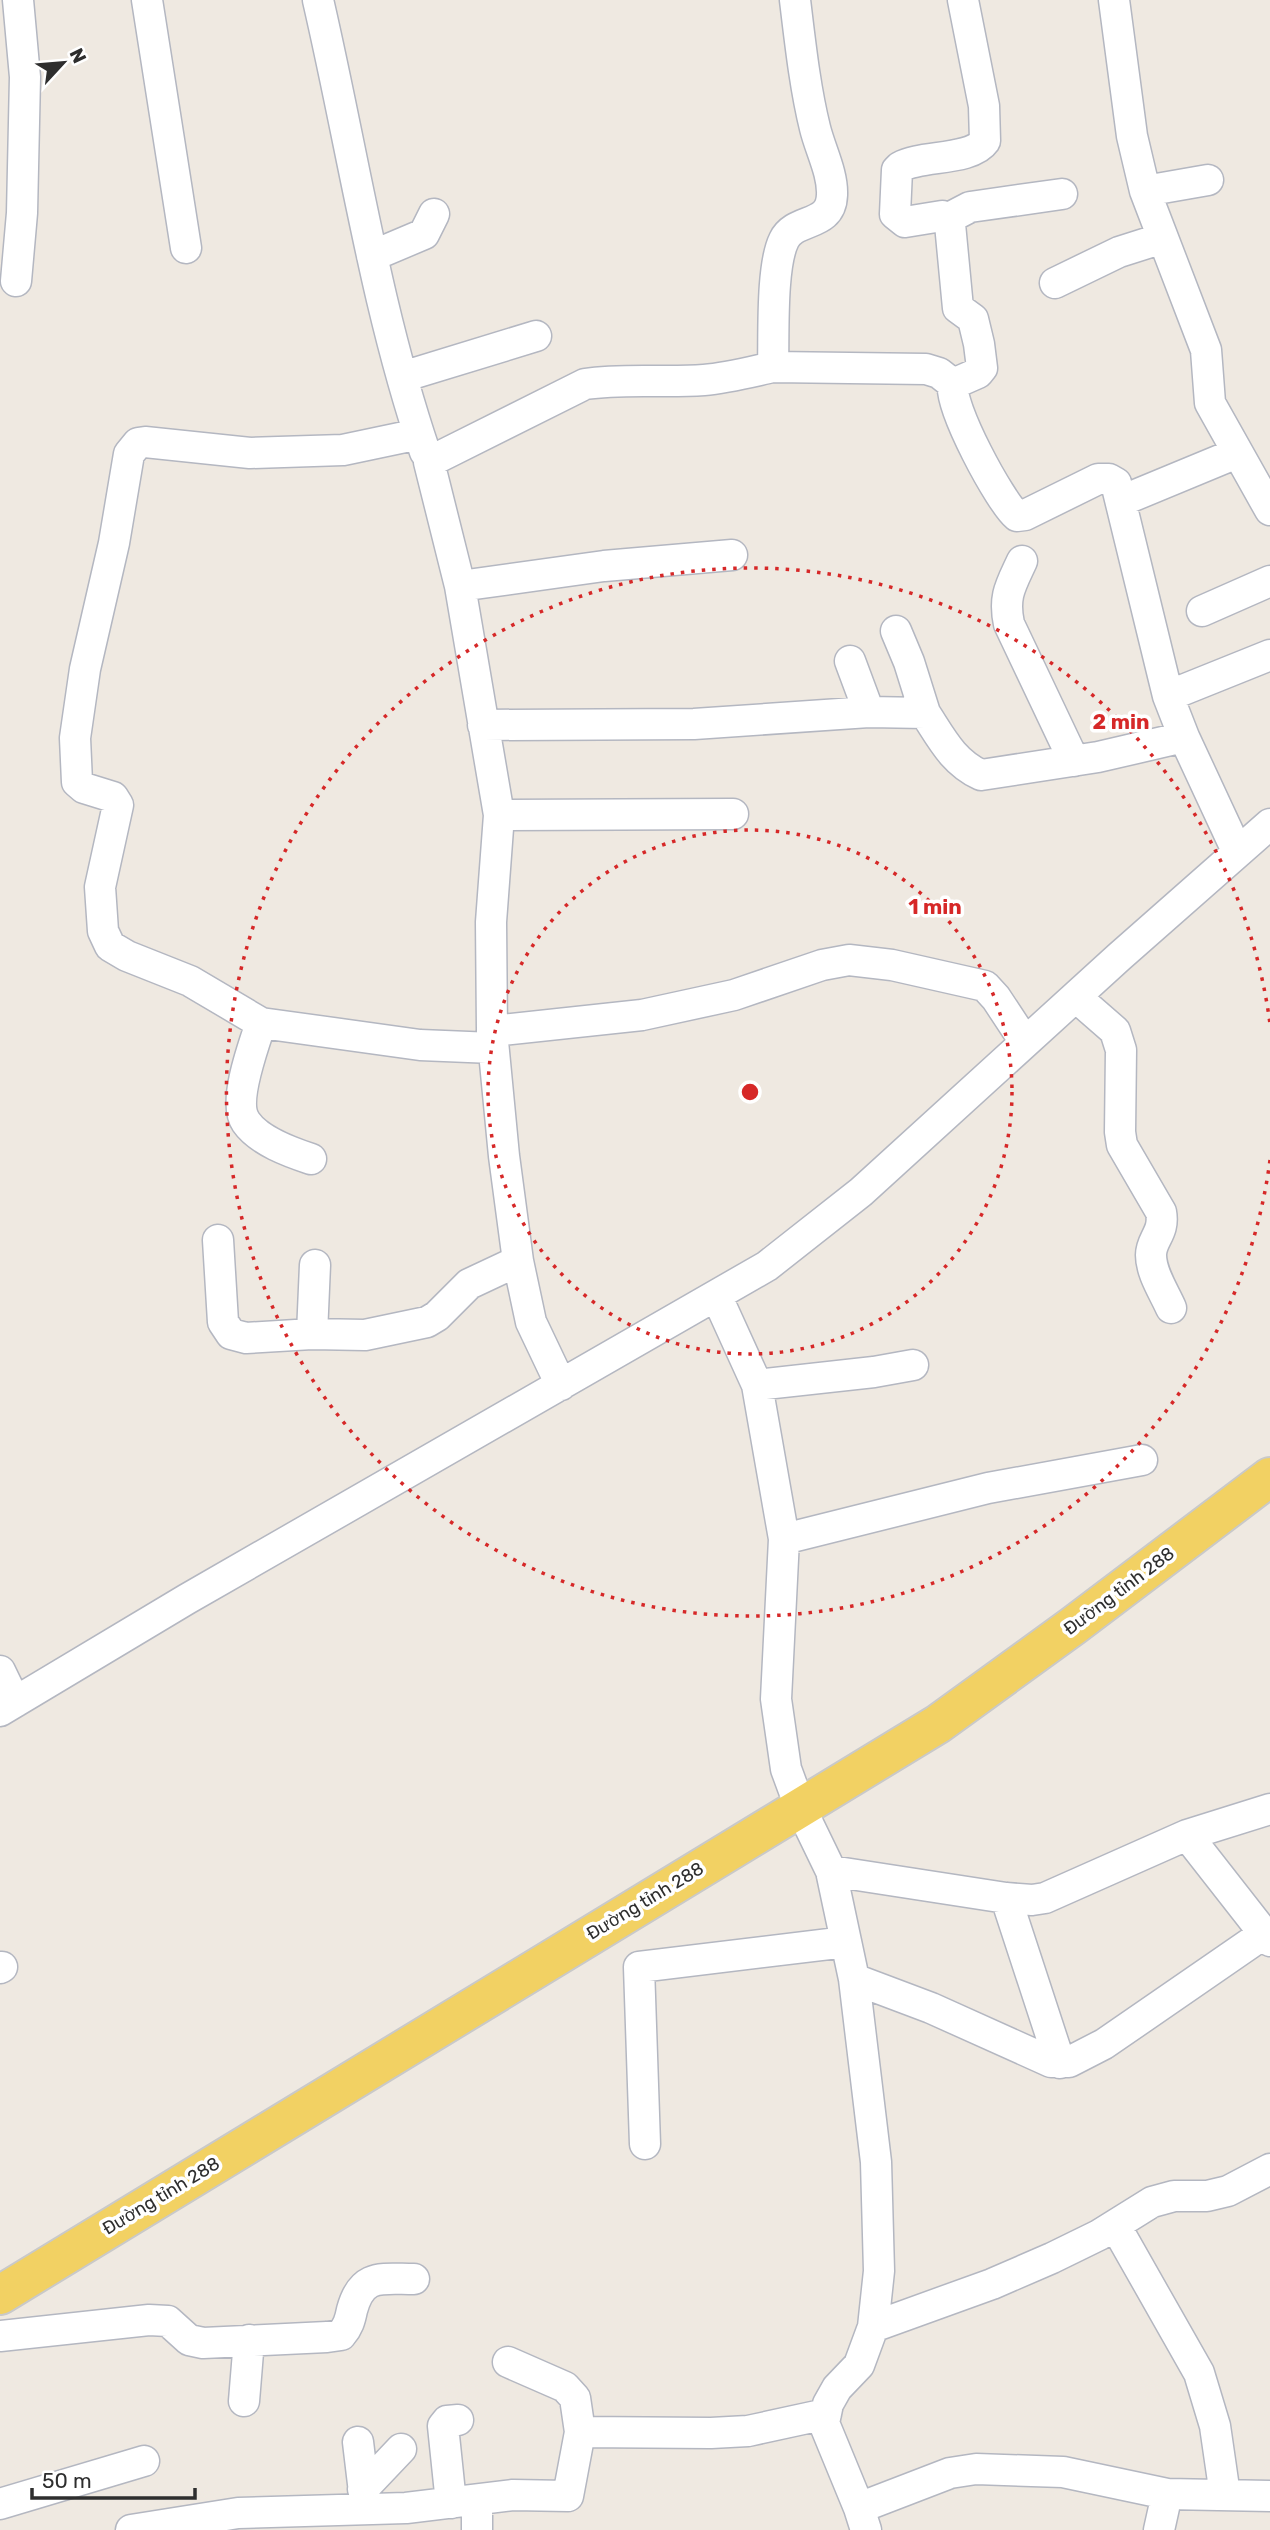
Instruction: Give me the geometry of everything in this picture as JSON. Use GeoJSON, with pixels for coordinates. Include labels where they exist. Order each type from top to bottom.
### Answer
{"type":"FeatureCollection","features":[{"type":"Feature","properties":{"kind":"main road","name":"Đường tỉnh 288"},"geometry":{"type":"LineString","coordinates":[[0,2295],[938,1724],[1270,1477]]}},
{"type":"Feature","properties":{"kind":"street"},"geometry":{"type":"LineString","coordinates":[[16,281],[22,213],[25,77],[18,0]]}},
{"type":"Feature","properties":{"kind":"street"},"geometry":{"type":"LineString","coordinates":[[147,0],[186,248]]}},
{"type":"Feature","properties":{"kind":"street"},"geometry":{"type":"LineString","coordinates":[[318,0],[372,256],[402,377],[429,462],[460,586],[499,815],[491,922],[493,1039],[518,1261],[531,1322],[561,1385]]}},
{"type":"Feature","properties":{"kind":"street"},"geometry":{"type":"LineString","coordinates":[[773,367],[778,255],[786,236],[829,211],[832,194],[814,125],[795,0]]}},
{"type":"Feature","properties":{"kind":"street"},"geometry":{"type":"LineString","coordinates":[[953,384],[978,373],[982,365],[973,318],[958,309],[950,224],[942,216],[905,222],[895,214],[897,170],[904,164],[979,148],[985,141],[984,106],[963,0]]}},
{"type":"Feature","properties":{"kind":"street"},"geometry":{"type":"LineString","coordinates":[[1114,0],[1132,136],[1145,191],[1206,350],[1210,403],[1270,510]]}},
{"type":"Feature","properties":{"kind":"street"},"geometry":{"type":"LineString","coordinates":[[1145,191],[1208,180]]}},
{"type":"Feature","properties":{"kind":"street"},"geometry":{"type":"LineString","coordinates":[[947,219],[970,207],[1062,194]]}},
{"type":"Feature","properties":{"kind":"street"},"geometry":{"type":"LineString","coordinates":[[372,256],[424,234],[434,214]]}},
{"type":"Feature","properties":{"kind":"street"},"geometry":{"type":"LineString","coordinates":[[1055,283],[1119,252],[1163,238]]}},
{"type":"Feature","properties":{"kind":"street"},"geometry":{"type":"LineString","coordinates":[[402,377],[536,336]]}},
{"type":"Feature","properties":{"kind":"street"},"geometry":{"type":"LineString","coordinates":[[429,462],[585,384],[612,380],[636,383],[707,380],[773,367],[926,369],[939,373],[953,384]]}},
{"type":"Feature","properties":{"kind":"street"},"geometry":{"type":"LineString","coordinates":[[953,384],[951,393],[964,427],[1005,503],[1017,516],[1026,516],[1098,479],[1109,479],[1116,483],[1168,696],[1237,851]]}},
{"type":"Feature","properties":{"kind":"street"},"geometry":{"type":"LineString","coordinates":[[419,434],[343,450],[250,453],[145,442],[138,443],[129,454],[114,543],[85,669],[75,738],[77,782],[84,788],[113,797],[118,805],[100,887],[103,931],[110,946],[190,981],[261,1023],[420,1045],[493,1039],[642,1016],[734,995],[822,965],[849,960],[892,965],[985,986],[1025,1042]]}},
{"type":"Feature","properties":{"kind":"street"},"geometry":{"type":"LineString","coordinates":[[1121,501],[1237,453]]}},
{"type":"Feature","properties":{"kind":"street"},"geometry":{"type":"LineString","coordinates":[[460,586],[604,566],[732,555]]}},
{"type":"Feature","properties":{"kind":"street"},"geometry":{"type":"LineString","coordinates":[[1022,561],[1005,606],[1009,624],[1074,761]]}},
{"type":"Feature","properties":{"kind":"street"},"geometry":{"type":"LineString","coordinates":[[1202,611],[1270,581]]}},
{"type":"Feature","properties":{"kind":"street"},"geometry":{"type":"LineString","coordinates":[[896,631],[925,713],[949,750],[964,767],[981,775],[1074,761],[1184,737]]}},
{"type":"Feature","properties":{"kind":"street"},"geometry":{"type":"LineString","coordinates":[[1168,696],[1270,655]]}},
{"type":"Feature","properties":{"kind":"street"},"geometry":{"type":"LineString","coordinates":[[850,661],[869,712]]}},
{"type":"Feature","properties":{"kind":"street"},"geometry":{"type":"LineString","coordinates":[[483,724],[694,724],[869,712],[925,713]]}},
{"type":"Feature","properties":{"kind":"street"},"geometry":{"type":"LineString","coordinates":[[499,815],[733,814]]}},
{"type":"Feature","properties":{"kind":"street"},"geometry":{"type":"LineString","coordinates":[[0,1671],[7,1707],[187,1599],[767,1266],[861,1192],[1270,824]]}},
{"type":"Feature","properties":{"kind":"street"},"geometry":{"type":"LineString","coordinates":[[1076,997],[1115,1031],[1121,1051],[1122,1145],[1161,1212],[1163,1223],[1151,1252],[1153,1269],[1171,1308]]}},
{"type":"Feature","properties":{"kind":"street"},"geometry":{"type":"LineString","coordinates":[[261,1023],[243,1084],[241,1096],[244,1120],[257,1133],[297,1154],[311,1158]]}},
{"type":"Feature","properties":{"kind":"street"},"geometry":{"type":"LineString","coordinates":[[218,1240],[223,1322],[231,1334],[246,1338],[312,1334],[365,1335],[427,1322],[437,1316],[469,1284],[518,1261]]}},
{"type":"Feature","properties":{"kind":"street"},"geometry":{"type":"LineString","coordinates":[[312,1334],[314,1265]]}},
{"type":"Feature","properties":{"kind":"street"},"geometry":{"type":"LineString","coordinates":[[717,1297],[757,1385],[784,1539],[776,1699],[786,1769],[800,1807],[831,1871],[855,1979],[876,2162],[878,2271],[873,2327],[859,2365],[837,2388],[828,2403],[824,2423],[863,2519],[950,2473],[976,2469],[1063,2472],[1167,2494],[1270,2496]]}},
{"type":"Feature","properties":{"kind":"street"},"geometry":{"type":"LineString","coordinates":[[757,1385],[913,1365]]}},
{"type":"Feature","properties":{"kind":"street"},"geometry":{"type":"LineString","coordinates":[[784,1539],[988,1488],[1142,1460]]}},
{"type":"Feature","properties":{"kind":"street"},"geometry":{"type":"LineString","coordinates":[[831,1871],[1032,1900],[1045,1898],[1187,1835],[1270,1809]]}},
{"type":"Feature","properties":{"kind":"street"},"geometry":{"type":"LineString","coordinates":[[855,1979],[932,2008],[1051,2062],[1069,2062],[1104,2044],[1264,1924],[1187,1835]]}},
{"type":"Feature","properties":{"kind":"street"},"geometry":{"type":"LineString","coordinates":[[1006,1898],[1060,2063]]}},
{"type":"Feature","properties":{"kind":"street"},"geometry":{"type":"LineString","coordinates":[[645,2144],[639,1966],[846,1942]]}},
{"type":"Feature","properties":{"kind":"street"},"geometry":{"type":"LineString","coordinates":[[873,2327],[992,2284],[1052,2258],[1152,2202],[1174,2196],[1207,2196],[1228,2191],[1270,2169]]}},
{"type":"Feature","properties":{"kind":"street"},"geometry":{"type":"LineString","coordinates":[[1115,2225],[1199,2373],[1215,2426],[1225,2495]]}},
{"type":"Feature","properties":{"kind":"street"},"geometry":{"type":"LineString","coordinates":[[0,2336],[149,2320],[168,2321],[189,2340],[203,2343],[341,2335],[347,2328],[357,2293],[370,2282],[379,2279],[414,2279]]}},
{"type":"Feature","properties":{"kind":"street"},"geometry":{"type":"LineString","coordinates":[[243,2401],[249,2340]]}},
{"type":"Feature","properties":{"kind":"street"},"geometry":{"type":"LineString","coordinates":[[131,2530],[237,2513],[365,2499],[464,2501],[513,2496],[568,2496],[580,2431],[572,2393],[565,2387],[508,2362]]}},
{"type":"Feature","properties":{"kind":"street"},"geometry":{"type":"LineString","coordinates":[[580,2431],[736,2431],[826,2414]]}},
{"type":"Feature","properties":{"kind":"street"},"geometry":{"type":"LineString","coordinates":[[458,2420],[447,2421],[443,2426],[464,2501],[477,2530]]}},
{"type":"Feature","properties":{"kind":"street"},"geometry":{"type":"LineString","coordinates":[[358,2442],[365,2499]]}},
{"type":"Feature","properties":{"kind":"street"},"geometry":{"type":"LineString","coordinates":[[365,2499],[401,2449]]}},
{"type":"Feature","properties":{"kind":"street"},"geometry":{"type":"LineString","coordinates":[[0,2504],[144,2461]]}},
{"type":"Feature","properties":{"kind":"street"},"geometry":{"type":"LineString","coordinates":[[1159,2530],[1167,2494]]}}]}
